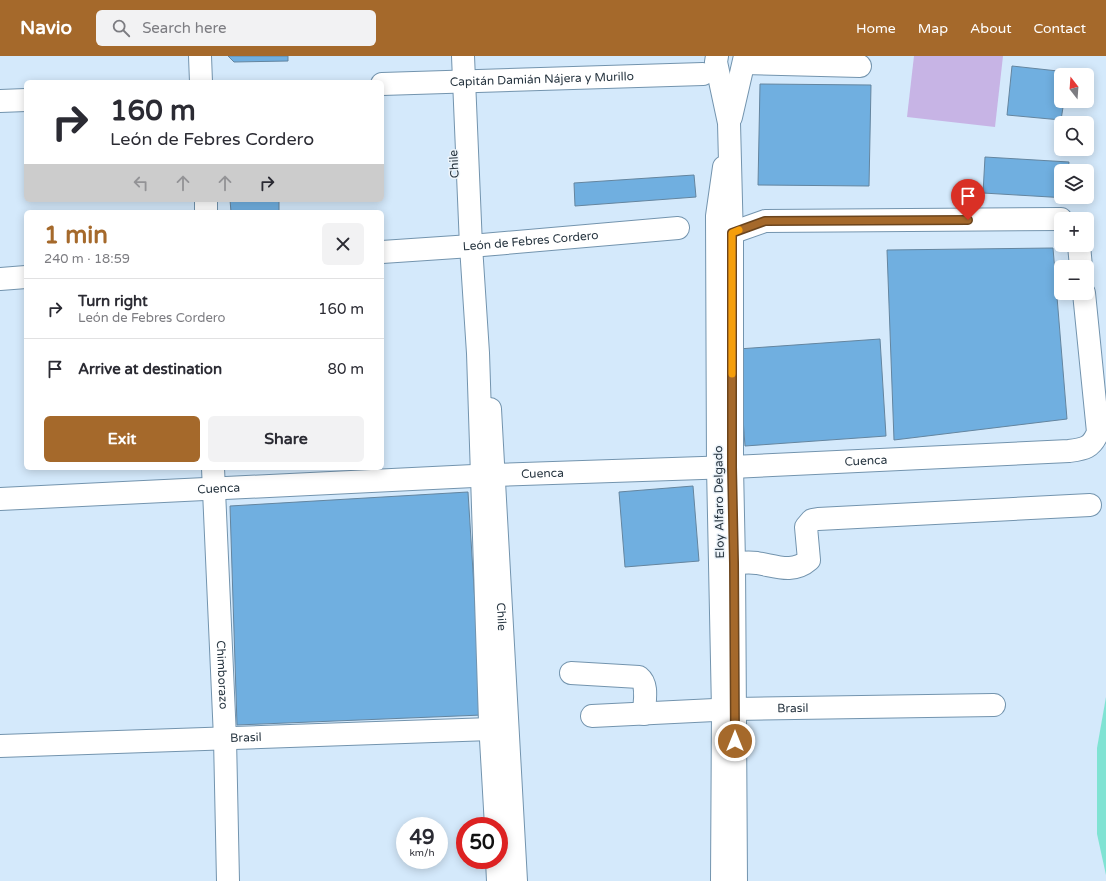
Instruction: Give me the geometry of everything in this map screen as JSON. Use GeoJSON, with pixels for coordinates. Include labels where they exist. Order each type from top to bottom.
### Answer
{"type":"FeatureCollection","features":[{"type":"Feature","properties":{"kind":"main road"},"geometry":{"type":"LineString","coordinates":[[200,56],[201,80]]}},
{"type":"Feature","properties":{"kind":"main road","name":"Chile"},"geometry":{"type":"LineString","coordinates":[[449,56],[456,81],[464,246],[472,269],[478,353],[489,390],[488,476],[491,729],[496,817]]}},
{"type":"Feature","properties":{"kind":"main road","name":"Chile"},"geometry":{"type":"LineString","coordinates":[[456,81],[463,56]]}},
{"type":"Feature","properties":{"kind":"main road","name":"Eloy Alfaro Delgado"},"geometry":{"type":"LineString","coordinates":[[716,56],[729,123],[732,233],[725,467],[734,563],[722,881]]}},
{"type":"Feature","properties":{"kind":"main road"},"geometry":{"type":"LineString","coordinates":[[744,59],[860,66]]}},
{"type":"Feature","properties":{"kind":"main road","name":"Eloy Alfaro Delgado"},"geometry":{"type":"LineString","coordinates":[[736,881],[729,710],[725,467],[717,216],[729,123],[744,59]]}},
{"type":"Feature","properties":{"kind":"main road","name":"Capitán Damián Nájera y Murillo"},"geometry":{"type":"LineString","coordinates":[[384,84],[702,74]]}},
{"type":"Feature","properties":{"kind":"main road"},"geometry":{"type":"LineString","coordinates":[[0,101],[24,100]]}},
{"type":"Feature","properties":{"kind":"main road"},"geometry":{"type":"LineString","coordinates":[[732,233],[765,221],[1054,219]]}},
{"type":"Feature","properties":{"kind":"main road","name":"León de Febres Cordero"},"geometry":{"type":"LineString","coordinates":[[384,252],[678,228]]}},
{"type":"Feature","properties":{"kind":"main road"},"geometry":{"type":"LineString","coordinates":[[0,279],[24,277]]}},
{"type":"Feature","properties":{"kind":"main road","name":"Cuenca"},"geometry":{"type":"LineString","coordinates":[[0,499],[488,476],[725,467],[1084,449],[1091,444],[1098,432],[1085,300]]}},
{"type":"Feature","properties":{"kind":"main road","name":"Chimborazo"},"geometry":{"type":"LineString","coordinates":[[213,470],[225,738],[228,881]]}},
{"type":"Feature","properties":{"kind":"main road","name":"Chile"},"geometry":{"type":"LineString","coordinates":[[488,476],[516,881]]}},
{"type":"Feature","properties":{"kind":"main road"},"geometry":{"type":"LineString","coordinates":[[734,563],[755,563],[786,568],[803,566],[809,560],[806,527],[812,520],[818,519],[1090,505]]}},
{"type":"Feature","properties":{"kind":"main road"},"geometry":{"type":"LineString","coordinates":[[571,673],[639,677],[643,680],[645,687],[644,714]]}},
{"type":"Feature","properties":{"kind":"main road","name":"Brasil"},"geometry":{"type":"LineString","coordinates":[[592,716],[729,710],[994,705]]}},
{"type":"Feature","properties":{"kind":"main road","name":"Brasil"},"geometry":{"type":"LineString","coordinates":[[0,746],[491,729]]}},
{"type":"Feature","properties":{"kind":"main road"},"geometry":{"type":"LineString","coordinates":[[497,869],[498,881]]}},
{"type":"Feature","properties":{"kind":"shaded area"},"geometry":{"type":"Polygon","coordinates":[[[914,56],[1003,56],[995,127],[907,117],[914,56]]]}},
{"type":"Feature","properties":{"kind":"shaded area"},"geometry":{"type":"Polygon","coordinates":[[[1106,697],[1106,875],[1097,834],[1097,748],[1106,697]]]}},
{"type":"Feature","properties":{"kind":"building"},"geometry":{"type":"Polygon","coordinates":[[[228,56],[288,56],[288,61],[234,62],[228,56]]]}},
{"type":"Feature","properties":{"kind":"building"},"geometry":{"type":"Polygon","coordinates":[[[1012,66],[1054,71],[1054,108],[1063,108],[1062,116],[1054,116],[1054,119],[1007,115],[1012,66]]]}},
{"type":"Feature","properties":{"kind":"building"},"geometry":{"type":"Polygon","coordinates":[[[760,84],[871,85],[869,186],[758,185],[760,84]]]}},
{"type":"Feature","properties":{"kind":"building"},"geometry":{"type":"Polygon","coordinates":[[[985,157],[1069,162],[1069,164],[1054,164],[1054,197],[983,193],[985,157]]]}},
{"type":"Feature","properties":{"kind":"building"},"geometry":{"type":"Polygon","coordinates":[[[694,175],[696,197],[575,206],[574,183],[694,175]]]}},
{"type":"Feature","properties":{"kind":"building"},"geometry":{"type":"Polygon","coordinates":[[[230,202],[279,202],[279,210],[231,210],[230,202]]]}},
{"type":"Feature","properties":{"kind":"building"},"geometry":{"type":"Polygon","coordinates":[[[1053,248],[1054,300],[1057,300],[1067,419],[894,440],[887,250],[1053,248]]]}},
{"type":"Feature","properties":{"kind":"building"},"geometry":{"type":"Polygon","coordinates":[[[880,339],[886,436],[745,446],[738,349],[880,339]]]}},
{"type":"Feature","properties":{"kind":"building"},"geometry":{"type":"Polygon","coordinates":[[[693,486],[699,561],[625,567],[619,492],[693,486]]]}},
{"type":"Feature","properties":{"kind":"building"},"geometry":{"type":"Polygon","coordinates":[[[468,492],[482,715],[237,725],[230,506],[468,492]]]}},
{"type":"Feature","properties":{"kind":"slow traffic"},"geometry":{"type":"LineString","coordinates":[[732,374],[732,233],[739,230]]}},
{"type":"Feature","properties":{"kind":"route"},"geometry":{"type":"LineString","coordinates":[[735,741],[732,467],[732,233],[765,221],[968,220]]}}]}
